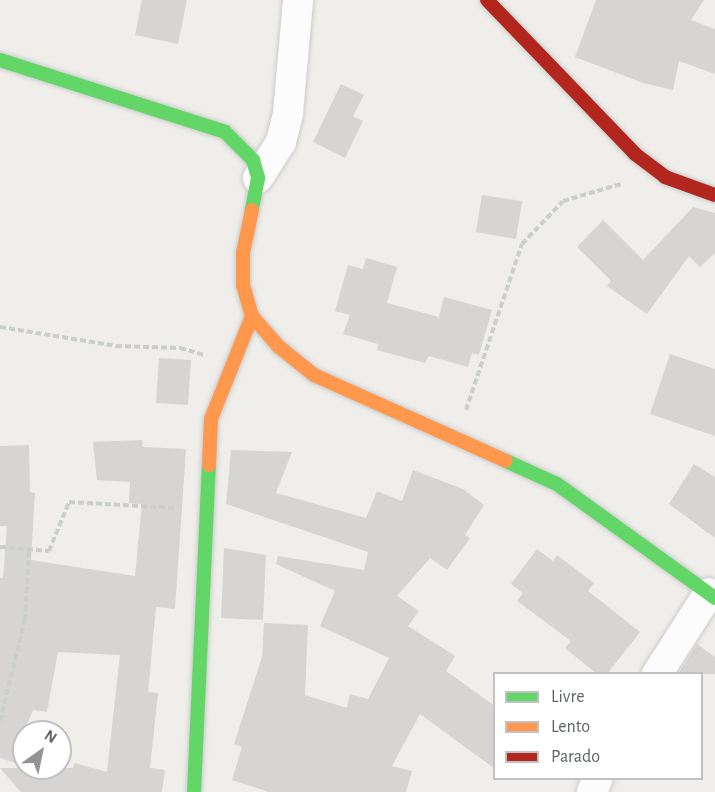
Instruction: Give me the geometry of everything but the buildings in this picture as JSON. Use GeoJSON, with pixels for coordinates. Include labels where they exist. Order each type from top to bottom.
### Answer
{"type":"FeatureCollection","features":[{"type":"Feature","properties":{"kind":"street"},"geometry":{"type":"LineString","coordinates":[[298,0],[284,132],[277,152],[258,178],[243,253],[243,285],[252,316],[278,346],[314,375],[557,484],[712,596],[658,672]]}},
{"type":"Feature","properties":{"kind":"street"},"geometry":{"type":"LineString","coordinates":[[487,0],[635,154],[665,177],[715,195]]}},
{"type":"Feature","properties":{"kind":"street"},"geometry":{"type":"LineString","coordinates":[[0,60],[225,132],[253,160],[258,178]]}},
{"type":"Feature","properties":{"kind":"street"},"geometry":{"type":"LineString","coordinates":[[194,792],[211,419],[235,364],[252,316]]}},
{"type":"Feature","properties":{"kind":"path"},"geometry":{"type":"LineString","coordinates":[[457,439],[522,243],[563,201],[628,182],[665,177]]}},
{"type":"Feature","properties":{"kind":"path"},"geometry":{"type":"LineString","coordinates":[[0,327],[116,346],[180,348],[235,364]]}},
{"type":"Feature","properties":{"kind":"path"},"geometry":{"type":"LineString","coordinates":[[0,548],[50,551],[69,502],[207,510]]}},
{"type":"Feature","properties":{"kind":"path"},"geometry":{"type":"LineString","coordinates":[[0,721],[25,620],[29,550]]}},
{"type":"Feature","properties":{"kind":"traffic: fast"},"geometry":{"type":"LineString","coordinates":[[0,60],[225,132],[253,160],[258,178],[252,210]]}},
{"type":"Feature","properties":{"kind":"traffic: fast"},"geometry":{"type":"LineString","coordinates":[[506,461],[557,484],[715,598]]}},
{"type":"Feature","properties":{"kind":"traffic: fast"},"geometry":{"type":"LineString","coordinates":[[194,792],[209,465]]}},
{"type":"Feature","properties":{"kind":"traffic: slow"},"geometry":{"type":"LineString","coordinates":[[252,210],[243,253],[243,285],[252,316],[278,346],[314,375],[506,461]]}},
{"type":"Feature","properties":{"kind":"traffic: slow"},"geometry":{"type":"LineString","coordinates":[[209,465],[211,419],[252,316]]}},
{"type":"Feature","properties":{"kind":"traffic: jam"},"geometry":{"type":"LineString","coordinates":[[487,0],[635,154],[665,177],[715,195]]}}]}
